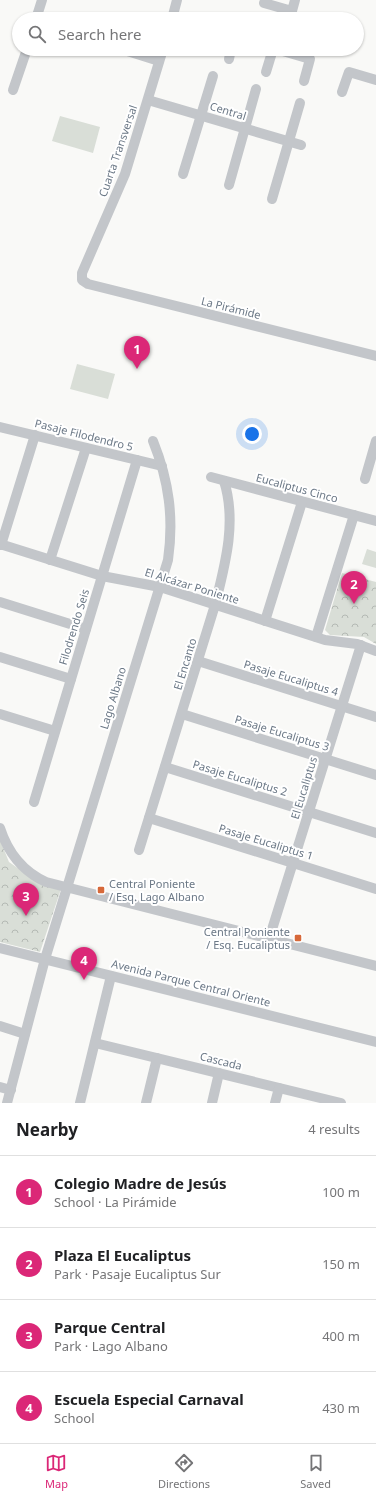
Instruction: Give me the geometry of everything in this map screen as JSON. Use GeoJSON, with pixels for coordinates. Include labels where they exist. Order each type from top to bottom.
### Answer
{"type":"FeatureCollection","features":[{"type":"Feature","properties":{"kind":"street"},"geometry":{"type":"LineString","coordinates":[[38,12],[42,0]]}},
{"type":"Feature","properties":{"kind":"street"},"geometry":{"type":"LineString","coordinates":[[175,12],[177,0]]}},
{"type":"Feature","properties":{"kind":"street"},"geometry":{"type":"LineString","coordinates":[[264,3],[292,11],[295,0]]}},
{"type":"Feature","properties":{"kind":"street"},"geometry":{"type":"LineString","coordinates":[[13,90],[25,56]]}},
{"type":"Feature","properties":{"kind":"street"},"geometry":{"type":"LineString","coordinates":[[143,56],[159,61]]}},
{"type":"Feature","properties":{"kind":"street","name":"Cuarta Transversal"},"geometry":{"type":"LineString","coordinates":[[82,280],[82,273],[125,174],[161,56]]}},
{"type":"Feature","properties":{"kind":"street"},"geometry":{"type":"LineString","coordinates":[[266,72],[271,56]]}},
{"type":"Feature","properties":{"kind":"street"},"geometry":{"type":"LineString","coordinates":[[300,56],[310,59],[304,80]]}},
{"type":"Feature","properties":{"kind":"street"},"geometry":{"type":"LineString","coordinates":[[342,92],[349,72],[376,80]]}},
{"type":"Feature","properties":{"kind":"street"},"geometry":{"type":"LineString","coordinates":[[183,174],[213,76]]}},
{"type":"Feature","properties":{"kind":"street"},"geometry":{"type":"LineString","coordinates":[[229,185],[256,89]]}},
{"type":"Feature","properties":{"kind":"street","name":"Central"},"geometry":{"type":"LineString","coordinates":[[148,100],[301,145]]}},
{"type":"Feature","properties":{"kind":"street"},"geometry":{"type":"LineString","coordinates":[[272,200],[300,103]]}},
{"type":"Feature","properties":{"kind":"street","name":"La Pirámide"},"geometry":{"type":"LineString","coordinates":[[82,280],[88,284],[376,356]]}},
{"type":"Feature","properties":{"kind":"street","name":"Pasaje Filodendro 5"},"geometry":{"type":"LineString","coordinates":[[0,427],[162,466]]}},
{"type":"Feature","properties":{"kind":"street"},"geometry":{"type":"LineString","coordinates":[[1,544],[35,435]]}},
{"type":"Feature","properties":{"kind":"street","name":"Lago Albano"},"geometry":{"type":"LineString","coordinates":[[7,1103],[45,959],[66,888],[168,560],[171,531],[170,504],[162,466],[154,441]]}},
{"type":"Feature","properties":{"kind":"street"},"geometry":{"type":"LineString","coordinates":[[365,479],[376,441]]}},
{"type":"Feature","properties":{"kind":"street"},"geometry":{"type":"LineString","coordinates":[[50,560],[86,448]]}},
{"type":"Feature","properties":{"kind":"street","name":"Filodrendo Seis"},"geometry":{"type":"LineString","coordinates":[[34,802],[137,460]]}},
{"type":"Feature","properties":{"kind":"street","name":"Eucaliptus Cinco"},"geometry":{"type":"LineString","coordinates":[[211,477],[376,521]]}},
{"type":"Feature","properties":{"kind":"street","name":"El Encanto"},"geometry":{"type":"LineString","coordinates":[[139,850],[216,605],[226,558],[229,531],[229,512],[224,481]]}},
{"type":"Feature","properties":{"kind":"street"},"geometry":{"type":"LineString","coordinates":[[265,621],[302,502]]}},
{"type":"Feature","properties":{"kind":"street"},"geometry":{"type":"LineString","coordinates":[[316,637],[354,515]]}},
{"type":"Feature","properties":{"kind":"street","name":"El Alcázar Poniente"},"geometry":{"type":"LineString","coordinates":[[1,544],[102,576],[160,587],[316,637],[330,641],[361,645],[376,651]]}},
{"type":"Feature","properties":{"kind":"street"},"geometry":{"type":"LineString","coordinates":[[0,602],[86,629]]}},
{"type":"Feature","properties":{"kind":"street","name":"El Eucaliptus"},"geometry":{"type":"LineString","coordinates":[[269,939],[361,645]]}},
{"type":"Feature","properties":{"kind":"street"},"geometry":{"type":"LineString","coordinates":[[0,657],[71,679]]}},
{"type":"Feature","properties":{"kind":"street","name":"Pasaje Eucaliptus 4"},"geometry":{"type":"LineString","coordinates":[[198,661],[376,717]]}},
{"type":"Feature","properties":{"kind":"street"},"geometry":{"type":"LineString","coordinates":[[0,714],[55,731]]}},
{"type":"Feature","properties":{"kind":"street","name":"Pasaje Eucaliptus 3"},"geometry":{"type":"LineString","coordinates":[[182,714],[376,775]]}},
{"type":"Feature","properties":{"kind":"street","name":"Pasaje Eucaliptus 2"},"geometry":{"type":"LineString","coordinates":[[165,767],[376,833]]}},
{"type":"Feature","properties":{"kind":"street","name":"Pasaje Eucaliptus 1"},"geometry":{"type":"LineString","coordinates":[[149,818],[376,889]]}},
{"type":"Feature","properties":{"kind":"street"},"geometry":{"type":"LineString","coordinates":[[0,828],[8,850],[15,860],[25,870],[46,882],[376,966]]}},
{"type":"Feature","properties":{"kind":"street","name":"Avenida Parque Central Oriente"},"geometry":{"type":"LineString","coordinates":[[0,948],[376,1042]]}},
{"type":"Feature","properties":{"kind":"street"},"geometry":{"type":"LineString","coordinates":[[80,1103],[111,976]]}},
{"type":"Feature","properties":{"kind":"street"},"geometry":{"type":"LineString","coordinates":[[0,1026],[25,1034]]}},
{"type":"Feature","properties":{"kind":"street","name":"Cascada"},"geometry":{"type":"LineString","coordinates":[[95,1043],[341,1103]]}},
{"type":"Feature","properties":{"kind":"street"},"geometry":{"type":"LineString","coordinates":[[146,1103],[157,1058]]}},
{"type":"Feature","properties":{"kind":"street"},"geometry":{"type":"LineString","coordinates":[[212,1103],[220,1073]]}},
{"type":"Feature","properties":{"kind":"street"},"geometry":{"type":"LineString","coordinates":[[0,1087],[11,1090]]}},
{"type":"Feature","properties":{"kind":"street"},"geometry":{"type":"LineString","coordinates":[[275,1103],[279,1088]]}},
{"type":"Feature","properties":{"kind":"green space"},"geometry":{"type":"Polygon","coordinates":[[[60,116],[100,127],[93,153],[52,141],[60,116]]]}},
{"type":"Feature","properties":{"kind":"green space"},"geometry":{"type":"Polygon","coordinates":[[[77,364],[115,374],[108,399],[70,389],[77,364]]]}},
{"type":"Feature","properties":{"kind":"green space"},"geometry":{"type":"Polygon","coordinates":[[[367,549],[376,552],[376,568],[362,564],[367,549]]]}},
{"type":"Feature","properties":{"kind":"green space"},"geometry":{"type":"Polygon","coordinates":[[[342,573],[376,582],[376,644],[364,637],[330,635],[325,630],[342,573]]]}},
{"type":"Feature","properties":{"kind":"green space"},"geometry":{"type":"Polygon","coordinates":[[[0,840],[9,862],[39,883],[61,889],[40,952],[0,942],[0,840]]]}},
{"type":"Feature","properties":{"kind":"place","name":"Colegio Madre de Jesús"},"geometry":{"type":"Point","coordinates":[137,369]}},
{"type":"Feature","properties":{"kind":"place","name":"Plaza El Eucaliptus"},"geometry":{"type":"Point","coordinates":[354,604]}},
{"type":"Feature","properties":{"kind":"place","name":"Central Poniente / Esq. Lago Albano"},"geometry":{"type":"Point","coordinates":[101,890]}},
{"type":"Feature","properties":{"kind":"place","name":"Parque Central"},"geometry":{"type":"Point","coordinates":[26,916]}},
{"type":"Feature","properties":{"kind":"place","name":"Central Poniente / Esq. Eucaliptus"},"geometry":{"type":"Point","coordinates":[298,938]}},
{"type":"Feature","properties":{"kind":"place","name":"Escuela Especial Carnaval"},"geometry":{"type":"Point","coordinates":[84,980]}}]}
